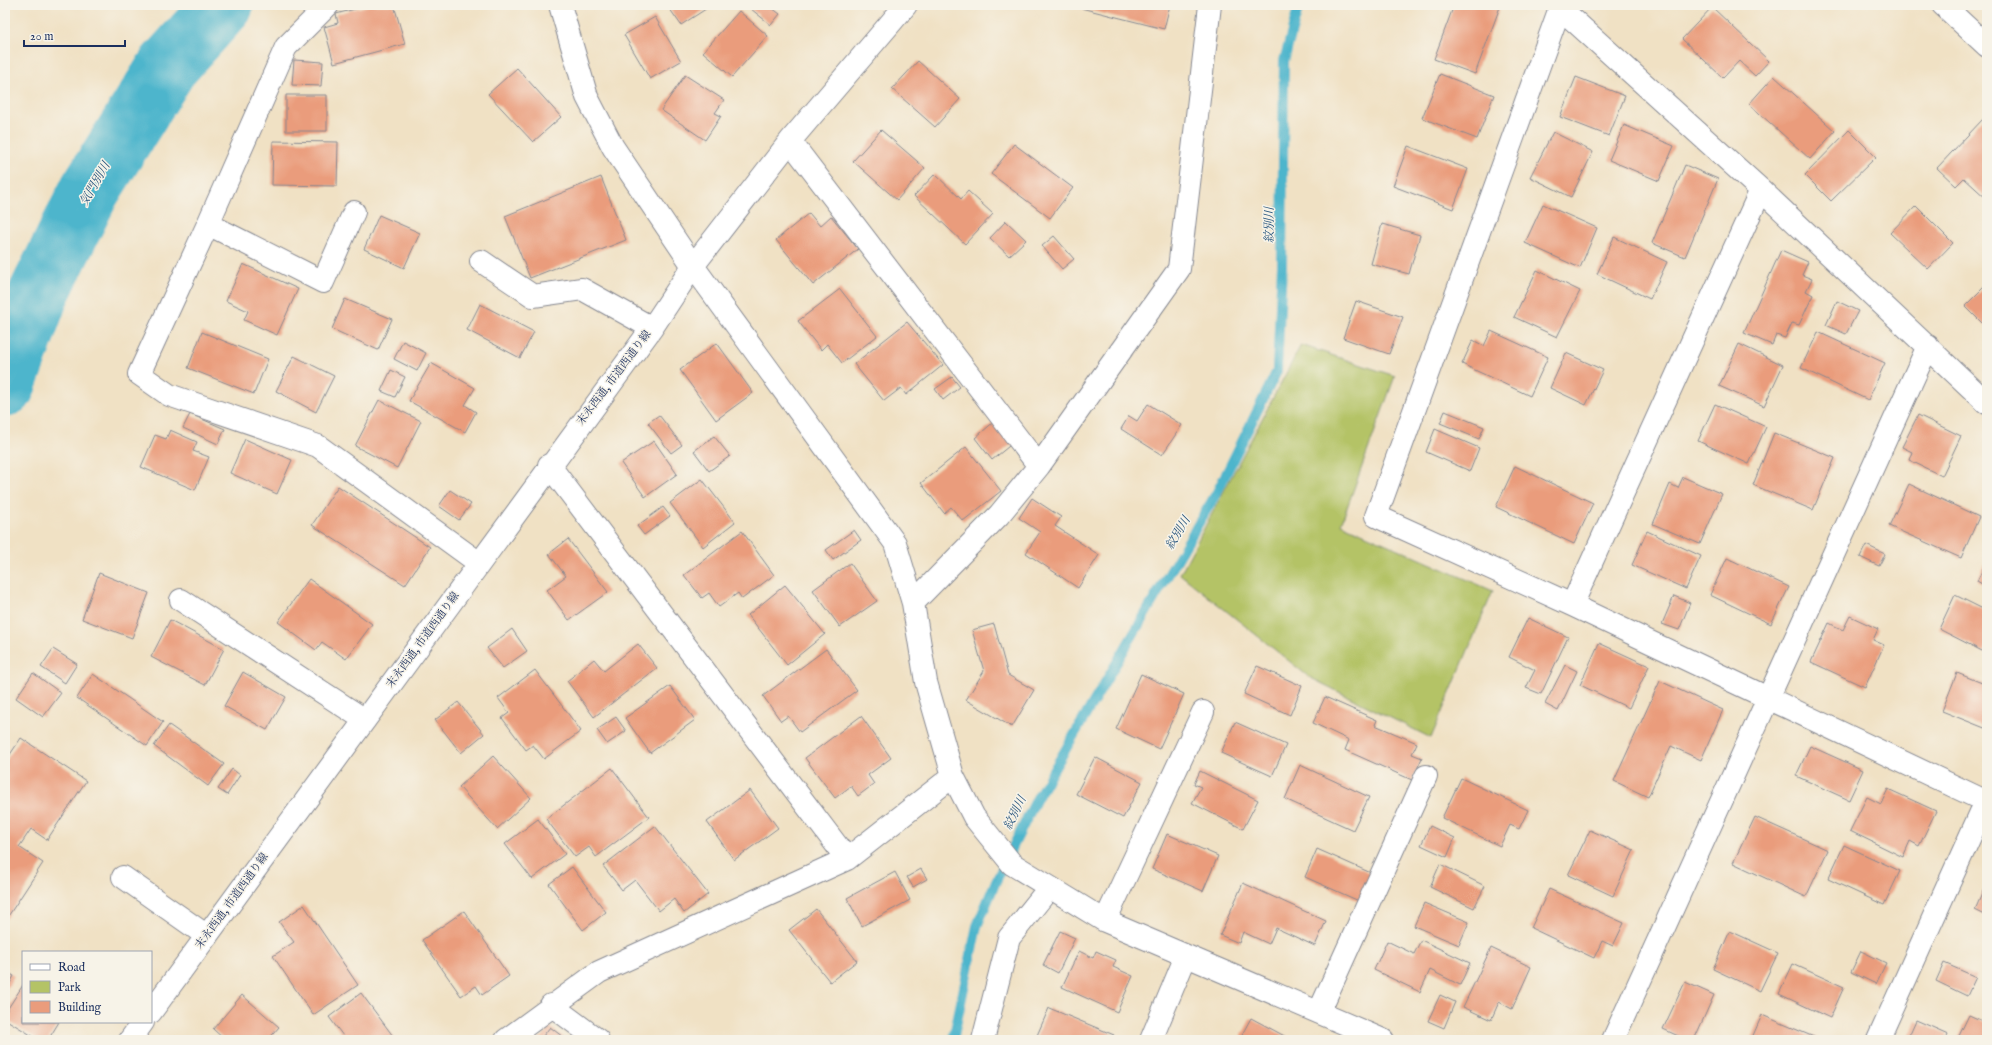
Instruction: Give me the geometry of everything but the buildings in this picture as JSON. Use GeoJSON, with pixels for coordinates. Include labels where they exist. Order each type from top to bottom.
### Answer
{"type":"FeatureCollection","features":[{"type":"Feature","properties":{"kind":"street"},"geometry":{"type":"LineString","coordinates":[[328,5],[286,47],[208,224],[139,374],[169,395],[318,446],[479,564]]}},
{"type":"Feature","properties":{"kind":"street"},"geometry":{"type":"LineString","coordinates":[[560,5],[587,97],[613,147],[693,266],[895,543],[913,603],[926,682],[952,776],[974,817],[1012,864],[1105,920],[1383,1040]]}},
{"type":"Feature","properties":{"kind":"street"},"geometry":{"type":"LineString","coordinates":[[913,603],[1000,515],[1039,466],[1179,269],[1210,5]]}},
{"type":"Feature","properties":{"kind":"street"},"geometry":{"type":"LineString","coordinates":[[1943,5],[1987,46]]}},
{"type":"Feature","properties":{"kind":"street"},"geometry":{"type":"LineString","coordinates":[[1878,1040],[1987,801],[1572,605],[1376,516],[1560,6],[1761,190],[1987,403]]}},
{"type":"Feature","properties":{"kind":"street","name":"末永西通, 市道西通り線"},"geometry":{"type":"LineString","coordinates":[[152,1011],[550,465],[652,328],[693,266],[790,141],[898,8]]}},
{"type":"Feature","properties":{"kind":"street"},"geometry":{"type":"LineString","coordinates":[[790,141],[1039,466]]}},
{"type":"Feature","properties":{"kind":"street"},"geometry":{"type":"LineString","coordinates":[[1572,605],[1761,190]]}},
{"type":"Feature","properties":{"kind":"street"},"geometry":{"type":"LineString","coordinates":[[208,224],[323,282],[354,212]]}},
{"type":"Feature","properties":{"kind":"street"},"geometry":{"type":"LineString","coordinates":[[480,262],[533,296],[582,289],[652,328]]}},
{"type":"Feature","properties":{"kind":"street"},"geometry":{"type":"LineString","coordinates":[[1613,1040],[1928,346]]}},
{"type":"Feature","properties":{"kind":"street"},"geometry":{"type":"LineString","coordinates":[[550,465],[847,859]]}},
{"type":"Feature","properties":{"kind":"street"},"geometry":{"type":"LineString","coordinates":[[181,600],[365,720]]}},
{"type":"Feature","properties":{"kind":"street"},"geometry":{"type":"LineString","coordinates":[[1105,920],[1203,712]]}},
{"type":"Feature","properties":{"kind":"street"},"geometry":{"type":"LineString","coordinates":[[506,1040],[551,1005],[598,972],[847,859],[952,776]]}},
{"type":"Feature","properties":{"kind":"street"},"geometry":{"type":"LineString","coordinates":[[1319,1012],[1426,776]]}},
{"type":"Feature","properties":{"kind":"street"},"geometry":{"type":"LineString","coordinates":[[123,877],[207,936]]}},
{"type":"Feature","properties":{"kind":"street"},"geometry":{"type":"LineString","coordinates":[[983,1040],[1010,938],[1050,887]]}},
{"type":"Feature","properties":{"kind":"street"},"geometry":{"type":"LineString","coordinates":[[1151,1040],[1186,956]]}},
{"type":"Feature","properties":{"kind":"street"},"geometry":{"type":"LineString","coordinates":[[551,1005],[598,1040]]}},
{"type":"Feature","properties":{"kind":"street"},"geometry":{"type":"LineString","coordinates":[[130,1040],[142,1023]]}},
{"type":"Feature","properties":{"kind":"green space"},"geometry":{"type":"Polygon","coordinates":[[[1301,345],[1395,376],[1341,524],[1493,591],[1431,738],[1309,677],[1180,574],[1301,345]]]}},
{"type":"Feature","properties":{"kind":"waterway","name":"気門別川"},"geometry":{"type":"LineString","coordinates":[[5,386],[39,293],[90,190],[168,66],[223,5]]}},
{"type":"Feature","properties":{"kind":"waterway","name":"紋別川"},"geometry":{"type":"LineString","coordinates":[[953,1040],[977,926],[996,881],[1037,798],[1217,492],[1277,371],[1282,265],[1284,61],[1299,5]]}}]}
